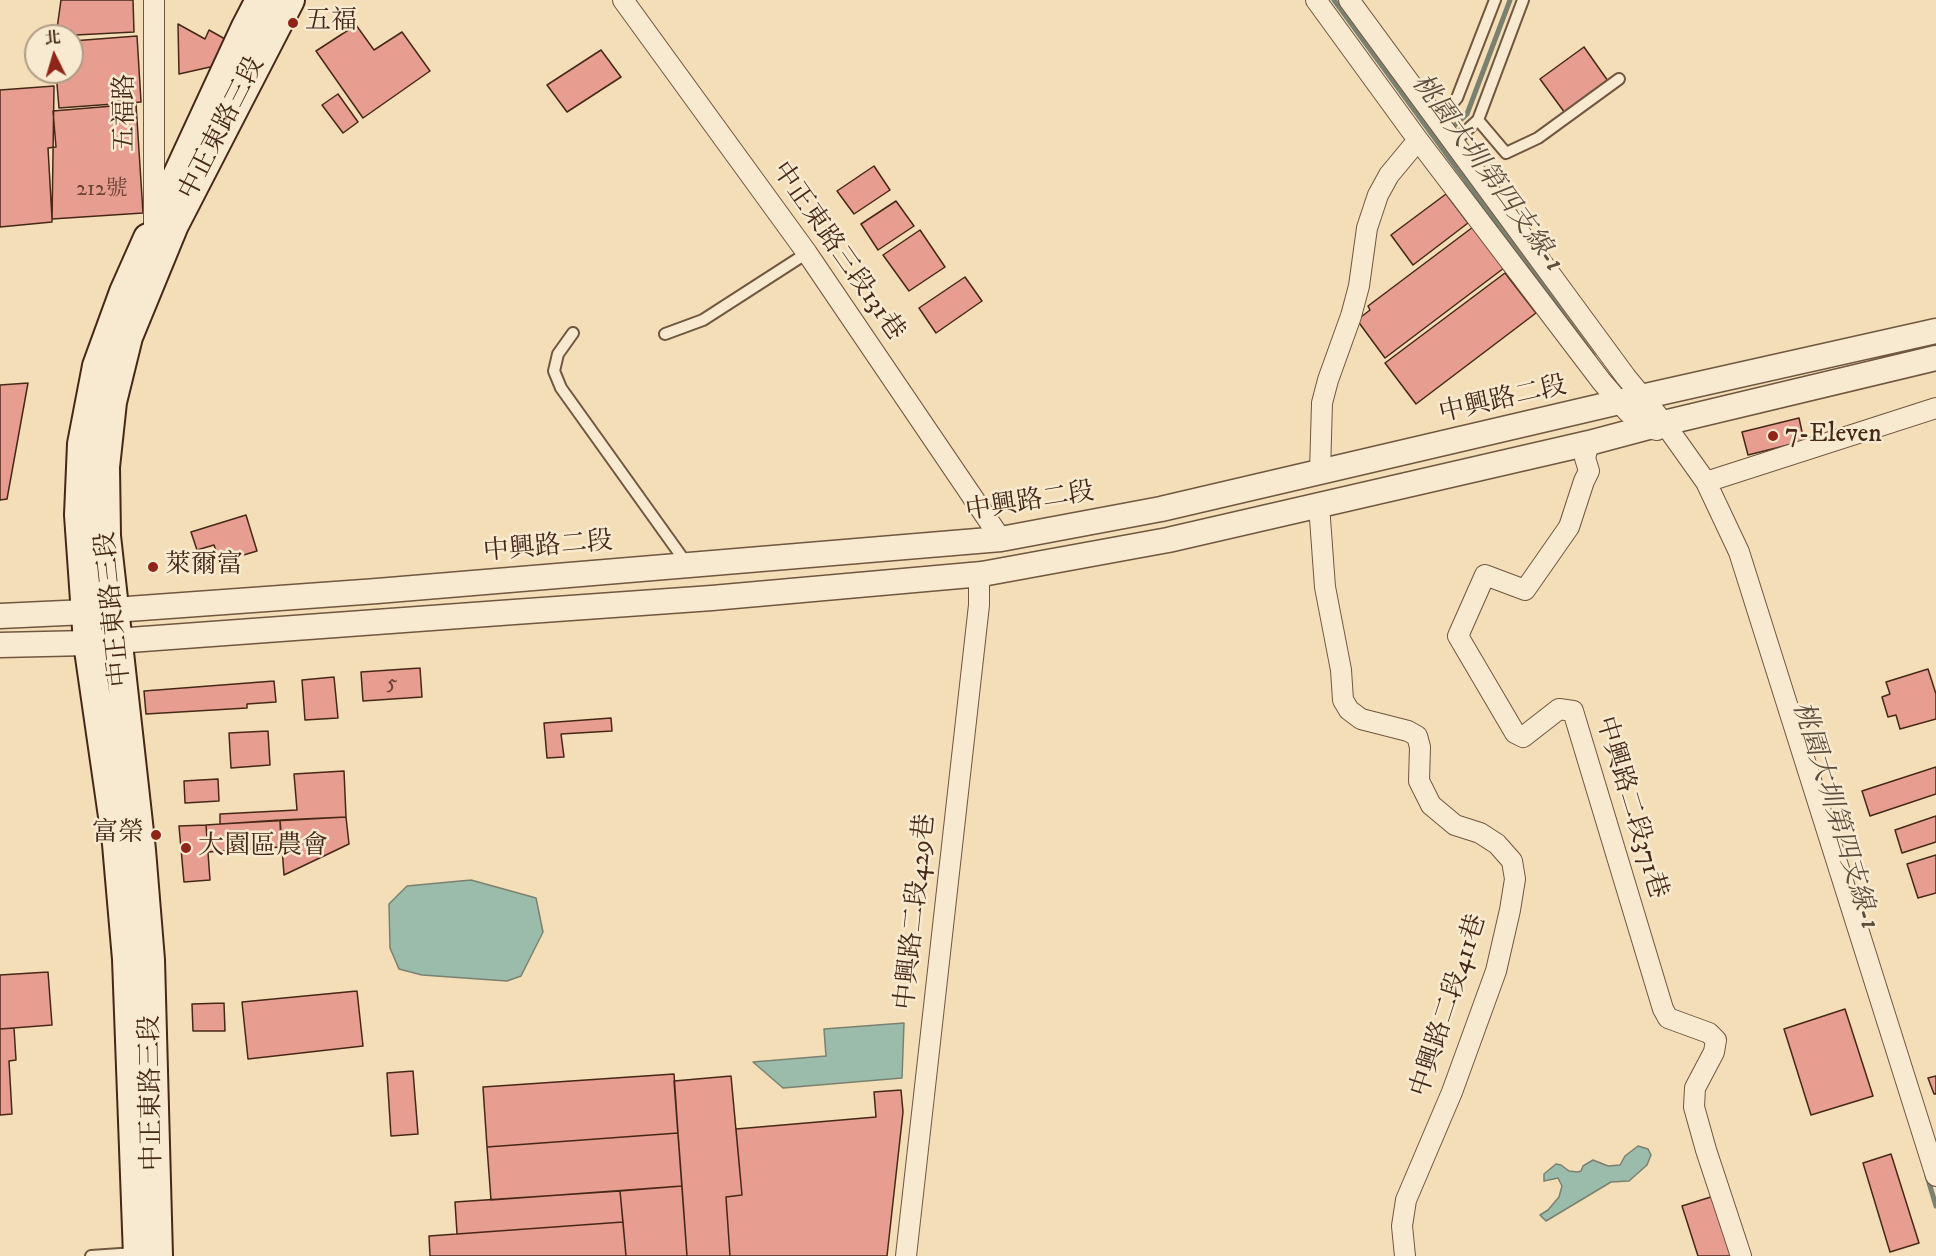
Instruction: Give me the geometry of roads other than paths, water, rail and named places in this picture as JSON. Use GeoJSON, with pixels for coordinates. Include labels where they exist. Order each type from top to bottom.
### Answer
{"type":"FeatureCollection","features":[{"type":"Feature","properties":{"kind":"main road","name":"中正東路三段"},"geometry":{"type":"LineString","coordinates":[[148,1254],[117,844],[88,643],[79,515],[82,444],[98,366],[124,292],[260,0]]}},
{"type":"Feature","properties":{"kind":"main road","name":"中正東路三段"},"geometry":{"type":"LineString","coordinates":[[148,1254],[150,960],[141,850],[106,536],[105,467],[112,402],[128,337],[174,225],[290,0]]}},
{"type":"Feature","properties":{"kind":"street","name":"五福路"},"geometry":{"type":"LineString","coordinates":[[154,0],[154,226]]}},
{"type":"Feature","properties":{"kind":"street","name":"中正東路三段131巷"},"geometry":{"type":"LineString","coordinates":[[623,0],[807,253],[1001,539]]}},
{"type":"Feature","properties":{"kind":"street"},"geometry":{"type":"LineString","coordinates":[[1316,0],[1418,140],[1630,400]]}},
{"type":"Feature","properties":{"kind":"street"},"geometry":{"type":"LineString","coordinates":[[1349,0],[1454,142],[1630,400],[1638,421],[1662,428],[1706,482],[1739,552],[1936,1176]]}},
{"type":"Feature","properties":{"kind":"street"},"geometry":{"type":"LineString","coordinates":[[1319,505],[1322,403],[1359,286],[1367,228],[1378,195],[1389,175],[1418,140]]}},
{"type":"Feature","properties":{"kind":"street","name":"中興路二段"},"geometry":{"type":"LineString","coordinates":[[0,616],[338,594],[1001,539],[1161,510],[1936,331]]}},
{"type":"Feature","properties":{"kind":"street"},"geometry":{"type":"LineString","coordinates":[[0,645],[88,643],[712,598],[982,574],[1168,540],[1662,428],[1936,358]]}},
{"type":"Feature","properties":{"kind":"street"},"geometry":{"type":"LineString","coordinates":[[1706,482],[1936,408]]}},
{"type":"Feature","properties":{"kind":"street","name":"中興路二段371巷"},"geometry":{"type":"LineString","coordinates":[[1588,443],[1585,458],[1589,471],[1569,527],[1526,590],[1485,575],[1458,636],[1515,733],[1523,737],[1559,709],[1573,711],[1663,1009],[1668,1018],[1709,1033],[1716,1040],[1714,1052],[1695,1088],[1694,1107],[1742,1256]]}},
{"type":"Feature","properties":{"kind":"street","name":"中興路二段411巷"},"geometry":{"type":"LineString","coordinates":[[1319,505],[1325,587],[1341,670],[1343,700],[1348,710],[1361,719],[1408,731],[1417,736],[1420,747],[1419,781],[1431,805],[1455,825],[1480,833],[1497,844],[1512,861],[1515,879],[1496,971],[1452,1092],[1406,1200],[1402,1226],[1405,1256]]}},
{"type":"Feature","properties":{"kind":"street"},"geometry":{"type":"LineString","coordinates":[[982,574],[1001,539]]}},
{"type":"Feature","properties":{"kind":"street","name":"中興路二段429巷"},"geometry":{"type":"LineString","coordinates":[[906,1256],[982,574]]}},
{"type":"Feature","properties":{"kind":"street"},"geometry":{"type":"LineString","coordinates":[[338,594],[340,624]]}},
{"type":"Feature","properties":{"kind":"lane"},"geometry":{"type":"LineString","coordinates":[[1438,120],[1458,98],[1496,0]]}},
{"type":"Feature","properties":{"kind":"lane"},"geometry":{"type":"LineString","coordinates":[[1454,142],[1478,120],[1523,0]]}},
{"type":"Feature","properties":{"kind":"lane"},"geometry":{"type":"LineString","coordinates":[[1478,120],[1506,153],[1538,138],[1619,80]]}},
{"type":"Feature","properties":{"kind":"lane"},"geometry":{"type":"LineString","coordinates":[[665,334],[703,320],[807,253]]}},
{"type":"Feature","properties":{"kind":"lane"},"geometry":{"type":"LineString","coordinates":[[573,333],[558,354],[554,371],[561,388],[687,564]]}},
{"type":"Feature","properties":{"kind":"lane"},"geometry":{"type":"LineString","coordinates":[[91,1256],[148,1254]]}},
{"type":"Feature","properties":{"kind":"waterway","name":"桃園大圳第四支線-1"},"geometry":{"type":"LineString","coordinates":[[1334,0],[1593,355]]}},
{"type":"Feature","properties":{"kind":"waterway"},"geometry":{"type":"LineString","coordinates":[[1454,126],[1467,114],[1510,0]]}},
{"type":"Feature","properties":{"kind":"waterway","name":"桃園大圳第四支線-1"},"geometry":{"type":"LineString","coordinates":[[1927,1176],[1936,1206]]}},
{"type":"Feature","properties":{"kind":"place","name":"五福"},"geometry":{"type":"Point","coordinates":[293,23]}},
{"type":"Feature","properties":{"kind":"place","name":"7-Eleven"},"geometry":{"type":"Point","coordinates":[1773,436]}},
{"type":"Feature","properties":{"kind":"place","name":"萊爾富"},"geometry":{"type":"Point","coordinates":[153,567]}},
{"type":"Feature","properties":{"kind":"place","name":"富榮"},"geometry":{"type":"Point","coordinates":[156,835]}},
{"type":"Feature","properties":{"kind":"place","name":"大園區農會"},"geometry":{"type":"Point","coordinates":[186,848]}}]}
